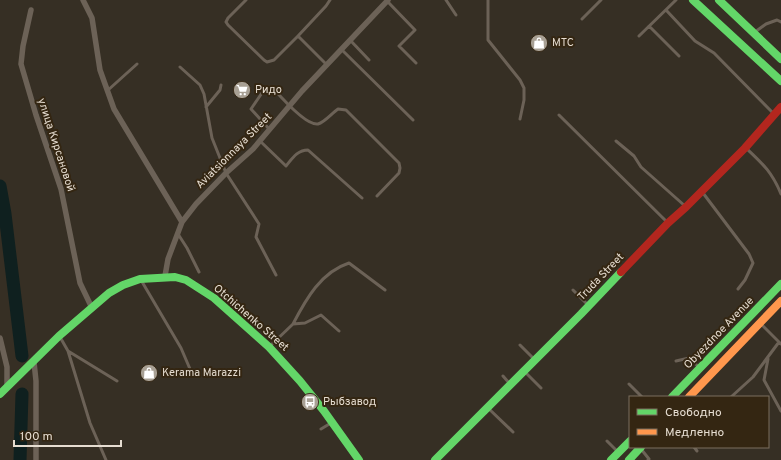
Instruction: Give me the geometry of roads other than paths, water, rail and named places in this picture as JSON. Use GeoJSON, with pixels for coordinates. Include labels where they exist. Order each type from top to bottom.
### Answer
{"type":"FeatureCollection","features":[{"type":"Feature","properties":{"kind":"street"},"geometry":{"type":"LineString","coordinates":[[84,0],[92,18],[100,70],[114,109],[182,222]]}},
{"type":"Feature","properties":{"kind":"street","name":"Aviatsionnaya Street"},"geometry":{"type":"LineString","coordinates":[[165,276],[168,259],[182,222],[200,200],[226,173],[260,141],[291,106],[302,91],[388,0]]}},
{"type":"Feature","properties":{"kind":"street"},"geometry":{"type":"LineString","coordinates":[[693,0],[781,82]]}},
{"type":"Feature","properties":{"kind":"street"},"geometry":{"type":"LineString","coordinates":[[719,0],[754,32],[781,60]]}},
{"type":"Feature","properties":{"kind":"street","name":"улица Кирсановой"},"geometry":{"type":"LineString","coordinates":[[31,10],[23,46],[21,64],[36,115],[61,189],[80,283],[92,308]]}},
{"type":"Feature","properties":{"kind":"street","name":"Truda Street"},"geometry":{"type":"LineString","coordinates":[[437,460],[524,370],[589,306],[668,223],[745,148],[781,107]]}},
{"type":"Feature","properties":{"kind":"street","name":"Otchichenko Street"},"geometry":{"type":"LineString","coordinates":[[0,394],[59,336],[109,293],[123,285],[140,279],[165,276],[175,277],[186,280],[198,287],[236,317],[269,347],[300,381],[359,460]]}},
{"type":"Feature","properties":{"kind":"street","name":"Obyezdnoe Avenue"},"geometry":{"type":"LineString","coordinates":[[673,396],[781,284]]}},
{"type":"Feature","properties":{"kind":"street","name":"Obyezdnoe Avenue"},"geometry":{"type":"LineString","coordinates":[[690,396],[781,301]]}},
{"type":"Feature","properties":{"kind":"street"},"geometry":{"type":"LineString","coordinates":[[0,338],[7,367],[7,387]]}},
{"type":"Feature","properties":{"kind":"street"},"geometry":{"type":"LineString","coordinates":[[34,362],[36,381],[36,460]]}},
{"type":"Feature","properties":{"kind":"street"},"geometry":{"type":"LineString","coordinates":[[612,460],[629,442]]}},
{"type":"Feature","properties":{"kind":"street"},"geometry":{"type":"LineString","coordinates":[[629,460],[641,448]]}},
{"type":"Feature","properties":{"kind":"lane"},"geometry":{"type":"LineString","coordinates":[[246,0],[228,18],[226,22],[267,62],[274,60],[330,0]]}},
{"type":"Feature","properties":{"kind":"lane"},"geometry":{"type":"LineString","coordinates":[[388,0],[415,30],[398,46],[416,63]]}},
{"type":"Feature","properties":{"kind":"lane"},"geometry":{"type":"LineString","coordinates":[[446,0],[456,15]]}},
{"type":"Feature","properties":{"kind":"lane"},"geometry":{"type":"LineString","coordinates":[[488,0],[488,40],[520,80],[524,88],[524,100],[520,119]]}},
{"type":"Feature","properties":{"kind":"lane"},"geometry":{"type":"LineString","coordinates":[[582,19],[601,0]]}},
{"type":"Feature","properties":{"kind":"lane"},"geometry":{"type":"LineString","coordinates":[[639,36],[676,0]]}},
{"type":"Feature","properties":{"kind":"lane"},"geometry":{"type":"LineString","coordinates":[[666,10],[695,41],[714,53],[775,115]]}},
{"type":"Feature","properties":{"kind":"lane"},"geometry":{"type":"LineString","coordinates":[[754,32],[766,24],[777,20],[781,22]]}},
{"type":"Feature","properties":{"kind":"lane"},"geometry":{"type":"LineString","coordinates":[[649,26],[679,56]]}},
{"type":"Feature","properties":{"kind":"lane"},"geometry":{"type":"LineString","coordinates":[[298,36],[327,65]]}},
{"type":"Feature","properties":{"kind":"lane"},"geometry":{"type":"LineString","coordinates":[[350,40],[369,60]]}},
{"type":"Feature","properties":{"kind":"lane"},"geometry":{"type":"LineString","coordinates":[[341,49],[413,120]]}},
{"type":"Feature","properties":{"kind":"lane"},"geometry":{"type":"LineString","coordinates":[[107,91],[137,64]]}},
{"type":"Feature","properties":{"kind":"lane"},"geometry":{"type":"LineString","coordinates":[[180,67],[200,85],[204,94],[212,138],[226,173],[259,224],[256,236],[276,275]]}},
{"type":"Feature","properties":{"kind":"lane"},"geometry":{"type":"LineString","coordinates":[[206,107],[220,90],[221,85]]}},
{"type":"Feature","properties":{"kind":"lane"},"geometry":{"type":"LineString","coordinates":[[270,130],[251,109],[268,86],[272,87],[291,106],[313,124],[322,122],[338,109],[346,110],[399,163],[399,173],[377,196]]}},
{"type":"Feature","properties":{"kind":"lane"},"geometry":{"type":"LineString","coordinates":[[559,114],[668,223]]}},
{"type":"Feature","properties":{"kind":"lane"},"geometry":{"type":"LineString","coordinates":[[260,141],[286,166],[298,152],[308,150],[362,198]]}},
{"type":"Feature","properties":{"kind":"lane"},"geometry":{"type":"LineString","coordinates":[[616,141],[634,156],[641,167],[686,207]]}},
{"type":"Feature","properties":{"kind":"lane"},"geometry":{"type":"LineString","coordinates":[[745,148],[770,172],[781,194]]}},
{"type":"Feature","properties":{"kind":"lane"},"geometry":{"type":"LineString","coordinates":[[702,191],[749,254],[753,263],[745,280],[738,289]]}},
{"type":"Feature","properties":{"kind":"lane"},"geometry":{"type":"LineString","coordinates":[[178,234],[199,272]]}},
{"type":"Feature","properties":{"kind":"lane"},"geometry":{"type":"LineString","coordinates":[[269,347],[293,324],[309,295],[321,282],[342,266],[349,263],[384,290]]}},
{"type":"Feature","properties":{"kind":"lane"},"geometry":{"type":"LineString","coordinates":[[140,279],[181,348],[193,376]]}},
{"type":"Feature","properties":{"kind":"lane"},"geometry":{"type":"LineString","coordinates":[[573,290],[589,306]]}},
{"type":"Feature","properties":{"kind":"lane"},"geometry":{"type":"LineString","coordinates":[[293,324],[305,323],[321,315],[339,331]]}},
{"type":"Feature","properties":{"kind":"lane"},"geometry":{"type":"LineString","coordinates":[[732,396],[753,377],[780,343],[760,323]]}},
{"type":"Feature","properties":{"kind":"lane"},"geometry":{"type":"LineString","coordinates":[[59,336],[68,350],[90,422],[106,460]]}},
{"type":"Feature","properties":{"kind":"lane"},"geometry":{"type":"LineString","coordinates":[[520,345],[535,360]]}},
{"type":"Feature","properties":{"kind":"lane"},"geometry":{"type":"LineString","coordinates":[[68,350],[116,381]]}},
{"type":"Feature","properties":{"kind":"lane"},"geometry":{"type":"LineString","coordinates":[[770,356],[764,380],[781,411]]}},
{"type":"Feature","properties":{"kind":"lane"},"geometry":{"type":"LineString","coordinates":[[676,361],[689,358],[700,368]]}},
{"type":"Feature","properties":{"kind":"lane"},"geometry":{"type":"LineString","coordinates":[[524,370],[541,388]]}},
{"type":"Feature","properties":{"kind":"lane"},"geometry":{"type":"LineString","coordinates":[[502,376],[511,384]]}},
{"type":"Feature","properties":{"kind":"lane"},"geometry":{"type":"LineString","coordinates":[[629,384],[641,396]]}},
{"type":"Feature","properties":{"kind":"lane"},"geometry":{"type":"LineString","coordinates":[[488,408],[513,432]]}},
{"type":"Feature","properties":{"kind":"lane"},"geometry":{"type":"LineString","coordinates":[[320,429],[332,422]]}},
{"type":"Feature","properties":{"kind":"lane"},"geometry":{"type":"LineString","coordinates":[[607,441],[619,452]]}},
{"type":"Feature","properties":{"kind":"lane"},"geometry":{"type":"LineString","coordinates":[[641,448],[649,459],[648,460]]}},
{"type":"Feature","properties":{"kind":"waterway"},"geometry":{"type":"LineString","coordinates":[[0,186],[5,214],[22,356]]}},
{"type":"Feature","properties":{"kind":"waterway"},"geometry":{"type":"LineString","coordinates":[[20,460],[22,394]]}},
{"type":"Feature","properties":{"kind":"place","name":"МТС"},"geometry":{"type":"Point","coordinates":[539,43]}},
{"type":"Feature","properties":{"kind":"place","name":"Ридо"},"geometry":{"type":"Point","coordinates":[242,90]}},
{"type":"Feature","properties":{"kind":"place","name":"Kerama Marazzi"},"geometry":{"type":"Point","coordinates":[149,373]}},
{"type":"Feature","properties":{"kind":"place","name":"Рыбзавод"},"geometry":{"type":"Point","coordinates":[310,402]}}]}
